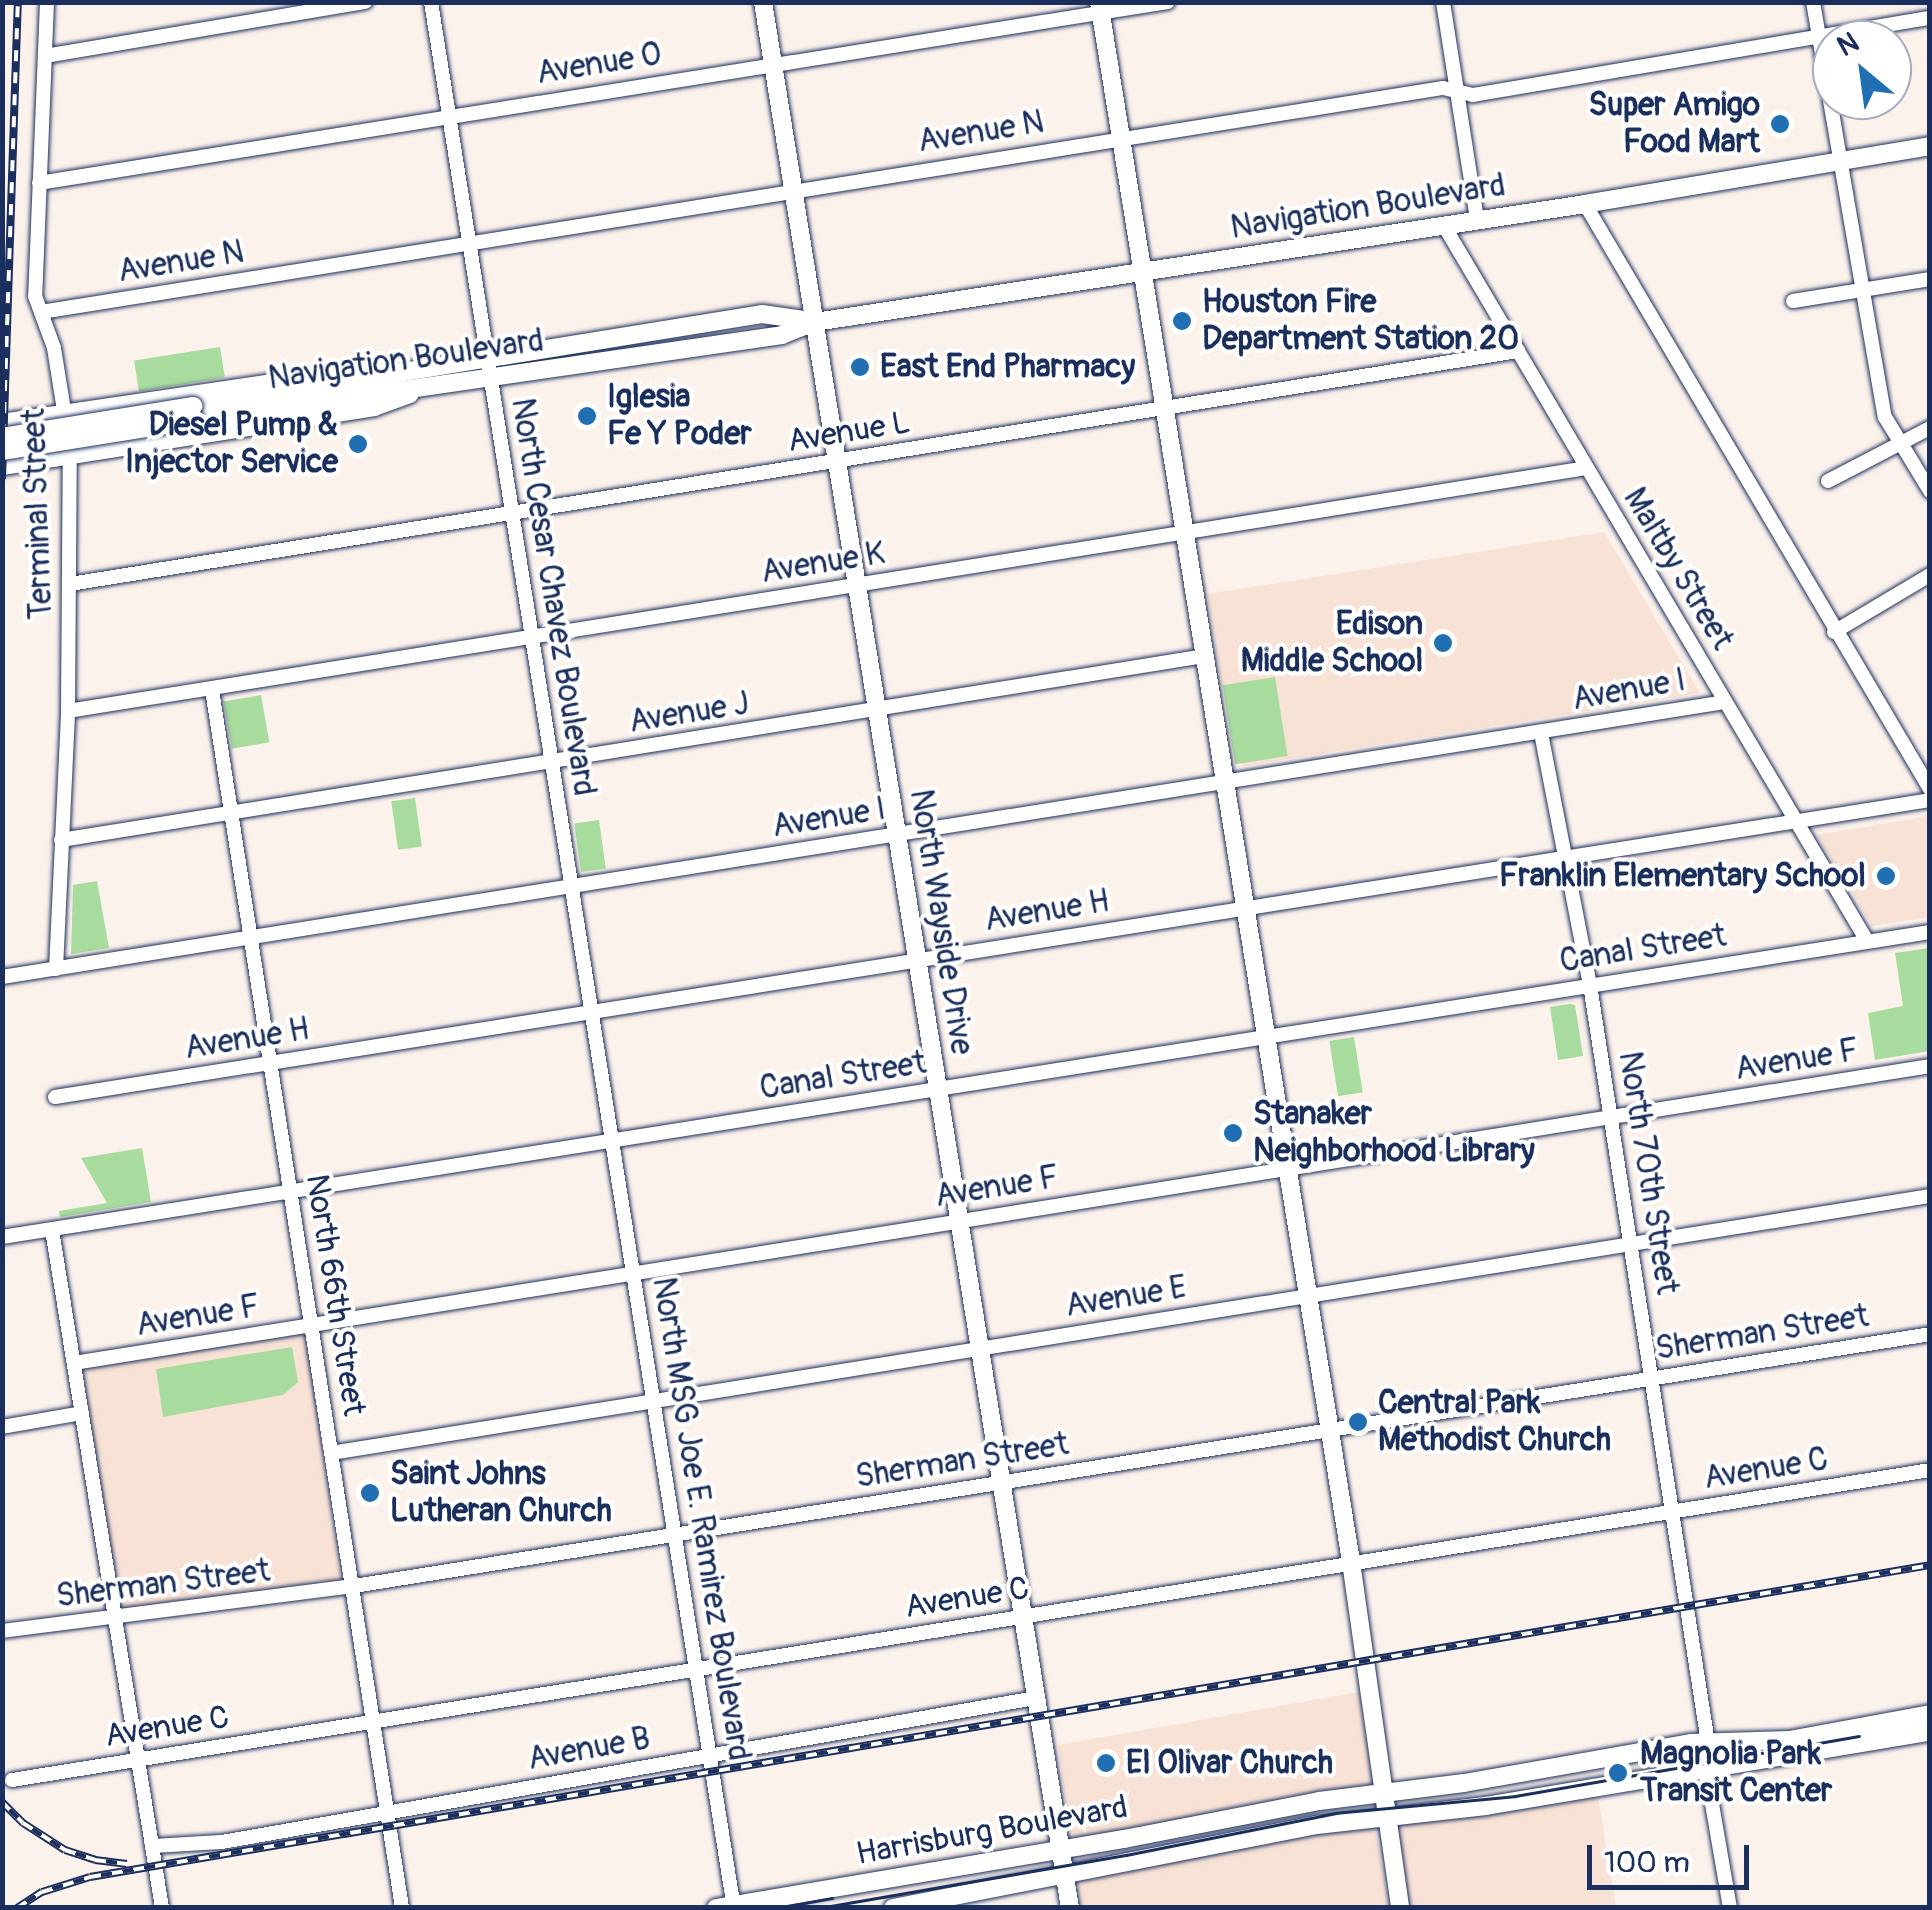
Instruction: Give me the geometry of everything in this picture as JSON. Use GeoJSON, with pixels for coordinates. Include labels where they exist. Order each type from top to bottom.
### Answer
{"type":"FeatureCollection","features":[{"type":"Feature","properties":{"kind":"main road","name":"North Wayside Drive"},"geometry":{"type":"LineString","coordinates":[[763,2],[1070,1908]]}},
{"type":"Feature","properties":{"kind":"main road"},"geometry":{"type":"LineString","coordinates":[[1100,8],[1330,1429],[1400,1908]]}},
{"type":"Feature","properties":{"kind":"main road","name":"Navigation Boulevard"},"geometry":{"type":"LineString","coordinates":[[2,437],[489,379],[782,335],[815,322],[1584,204],[1930,146]]}},
{"type":"Feature","properties":{"kind":"main road","name":"Navigation Boulevard"},"geometry":{"type":"LineString","coordinates":[[2,451],[437,364],[762,314],[815,322]]}},
{"type":"Feature","properties":{"kind":"main road"},"geometry":{"type":"LineString","coordinates":[[2,423],[364,366],[437,364]]}},
{"type":"Feature","properties":{"kind":"main road"},"geometry":{"type":"LineString","coordinates":[[2,466],[390,404],[422,387]]}},
{"type":"Feature","properties":{"kind":"main road","name":"Harrisburg Boulevard"},"geometry":{"type":"LineString","coordinates":[[728,1907],[1385,1792],[1708,1743],[1790,1740],[1930,1714]]}},
{"type":"Feature","properties":{"kind":"main road","name":"Harrisburg Boulevard"},"geometry":{"type":"LineString","coordinates":[[892,1908],[1386,1815],[1486,1806],[1930,1732]]}},
{"type":"Feature","properties":{"kind":"street","name":"Terminal Street"},"geometry":{"type":"LineString","coordinates":[[47,2],[35,296],[54,348],[70,456],[68,710],[56,968]]}},
{"type":"Feature","properties":{"kind":"street"},"geometry":{"type":"LineString","coordinates":[[44,56],[365,2]]}},
{"type":"Feature","properties":{"kind":"street","name":"North Cesar Chavez Boulevard"},"geometry":{"type":"LineString","coordinates":[[431,2],[612,1142]]}},
{"type":"Feature","properties":{"kind":"street","name":"Avenue O"},"geometry":{"type":"LineString","coordinates":[[39,183],[1100,8],[1168,2]]}},
{"type":"Feature","properties":{"kind":"street"},"geometry":{"type":"LineString","coordinates":[[1443,2],[1476,220]]}},
{"type":"Feature","properties":{"kind":"street","name":"Avenue N"},"geometry":{"type":"LineString","coordinates":[[41,312],[1443,88],[1473,95],[1812,38]]}},
{"type":"Feature","properties":{"kind":"street"},"geometry":{"type":"LineString","coordinates":[[1834,120],[1885,417],[1930,491]]}},
{"type":"Feature","properties":{"kind":"street"},"geometry":{"type":"LineString","coordinates":[[1584,204],[1930,789]]}},
{"type":"Feature","properties":{"kind":"street","name":"Maltby Street"},"geometry":{"type":"LineString","coordinates":[[1443,224],[1867,941]]}},
{"type":"Feature","properties":{"kind":"street"},"geometry":{"type":"LineString","coordinates":[[1793,301],[1930,278]]}},
{"type":"Feature","properties":{"kind":"street","name":"Avenue L"},"geometry":{"type":"LineString","coordinates":[[70,584],[1518,351]]}},
{"type":"Feature","properties":{"kind":"street"},"geometry":{"type":"LineString","coordinates":[[1828,481],[1930,428]]}},
{"type":"Feature","properties":{"kind":"street","name":"Avenue K"},"geometry":{"type":"LineString","coordinates":[[68,710],[1586,468]]}},
{"type":"Feature","properties":{"kind":"street"},"geometry":{"type":"LineString","coordinates":[[1834,632],[1930,574]]}},
{"type":"Feature","properties":{"kind":"street","name":"Avenue J"},"geometry":{"type":"LineString","coordinates":[[61,840],[1205,656]]}},
{"type":"Feature","properties":{"kind":"street","name":"North 66th Street"},"geometry":{"type":"LineString","coordinates":[[212,690],[376,1720],[402,1908]]}},
{"type":"Feature","properties":{"kind":"street","name":"Avenue I"},"geometry":{"type":"LineString","coordinates":[[2,977],[1724,702]]}},
{"type":"Feature","properties":{"kind":"street","name":"North 70th Street"},"geometry":{"type":"LineString","coordinates":[[1541,733],[1590,986],[1708,1743]]}},
{"type":"Feature","properties":{"kind":"street","name":"Avenue H"},"geometry":{"type":"LineString","coordinates":[[55,1097],[1566,854],[1930,800]]}},
{"type":"Feature","properties":{"kind":"street","name":"Canal Street"},"geometry":{"type":"LineString","coordinates":[[2,1237],[1930,932]]}},
{"type":"Feature","properties":{"kind":"street","name":"Avenue F"},"geometry":{"type":"LineString","coordinates":[[74,1363],[1930,1066]]}},
{"type":"Feature","properties":{"kind":"street","name":"North MSG Joe E. Ramirez Boulevard"},"geometry":{"type":"LineString","coordinates":[[612,1142],[676,1534],[728,1907]]}},
{"type":"Feature","properties":{"kind":"street","name":"Avenue E"},"geometry":{"type":"LineString","coordinates":[[331,1453],[1930,1196]]}},
{"type":"Feature","properties":{"kind":"street"},"geometry":{"type":"LineString","coordinates":[[52,1230],[162,1908]]}},
{"type":"Feature","properties":{"kind":"street","name":"Sherman Street"},"geometry":{"type":"LineString","coordinates":[[2,1631],[116,1620],[354,1586],[1930,1334]]}},
{"type":"Feature","properties":{"kind":"street"},"geometry":{"type":"LineString","coordinates":[[2,1427],[82,1413]]}},
{"type":"Feature","properties":{"kind":"street","name":"Avenue C"},"geometry":{"type":"LineString","coordinates":[[12,1780],[1930,1470]]}},
{"type":"Feature","properties":{"kind":"street","name":"Avenue B"},"geometry":{"type":"LineString","coordinates":[[152,1846],[222,1842],[1035,1698]]}},
{"type":"Feature","properties":{"kind":"street"},"geometry":{"type":"LineString","coordinates":[[1706,1769],[1730,1908]]}},
{"type":"Feature","properties":{"kind":"shaded area","name":"Edison Middle School"},"geometry":{"type":"Polygon","coordinates":[[[1604,532],[1700,693],[1244,766],[1234,759],[1207,594],[1604,532]]]}},
{"type":"Feature","properties":{"kind":"shaded area","name":"Franklin Elementary School"},"geometry":{"type":"Polygon","coordinates":[[[1929,816],[1929,917],[1872,926],[1817,835],[1929,816]]]}},
{"type":"Feature","properties":{"kind":"shaded area"},"geometry":{"type":"Polygon","coordinates":[[[306,1333],[341,1582],[114,1613],[79,1365],[306,1333]]]}},
{"type":"Feature","properties":{"kind":"shaded area"},"geometry":{"type":"Polygon","coordinates":[[[1359,1692],[1373,1787],[1079,1841],[1069,1831],[1058,1745],[1359,1692]]]}},
{"type":"Feature","properties":{"kind":"shaded area"},"geometry":{"type":"Polygon","coordinates":[[[1597,1790],[1616,1907],[1409,1907],[1396,1831],[1401,1823],[1597,1790]]]}},
{"type":"Feature","properties":{"kind":"shaded area"},"geometry":{"type":"Polygon","coordinates":[[[1374,1824],[1390,1907],[1081,1907],[1077,1880],[1081,1874],[1374,1824]]]}},
{"type":"Feature","properties":{"kind":"green space"},"geometry":{"type":"Polygon","coordinates":[[[220,347],[225,378],[139,391],[134,361],[220,347]]]}},
{"type":"Feature","properties":{"kind":"green space"},"geometry":{"type":"Polygon","coordinates":[[[1275,677],[1288,756],[1235,764],[1223,685],[1275,677]]]}},
{"type":"Feature","properties":{"kind":"green space"},"geometry":{"type":"Polygon","coordinates":[[[261,695],[269,742],[232,749],[224,702],[261,695]]]}},
{"type":"Feature","properties":{"kind":"green space"},"geometry":{"type":"Polygon","coordinates":[[[415,798],[422,847],[398,850],[391,801],[415,798]]]}},
{"type":"Feature","properties":{"kind":"green space"},"geometry":{"type":"Polygon","coordinates":[[[599,820],[606,869],[581,872],[574,823],[599,820]]]}},
{"type":"Feature","properties":{"kind":"green space"},"geometry":{"type":"Polygon","coordinates":[[[97,881],[109,948],[71,954],[73,885],[97,881]]]}},
{"type":"Feature","properties":{"kind":"green space"},"geometry":{"type":"Polygon","coordinates":[[[1929,948],[1929,1051],[1875,1060],[1868,1013],[1903,1006],[1895,953],[1929,948]]]}},
{"type":"Feature","properties":{"kind":"green space"},"geometry":{"type":"Polygon","coordinates":[[[1575,1005],[1583,1056],[1558,1060],[1550,1007],[1575,1005]]]}},
{"type":"Feature","properties":{"kind":"green space"},"geometry":{"type":"Polygon","coordinates":[[[1354,1037],[1363,1092],[1338,1096],[1329,1041],[1354,1037]]]}},
{"type":"Feature","properties":{"kind":"green space"},"geometry":{"type":"Polygon","coordinates":[[[142,1148],[151,1202],[60,1217],[59,1211],[107,1203],[81,1158],[142,1148]]]}},
{"type":"Feature","properties":{"kind":"green space"},"geometry":{"type":"Polygon","coordinates":[[[292,1347],[298,1382],[283,1395],[163,1417],[156,1369],[292,1347]]]}},
{"type":"Feature","properties":{"kind":"tram line"},"geometry":{"type":"LineString","coordinates":[[819,1908],[1126,1855],[1336,1813],[1515,1796],[1859,1736]]}},
{"type":"Feature","properties":{"kind":"tram line"},"geometry":{"type":"LineString","coordinates":[[777,1908],[832,1898]]}},
{"type":"Feature","properties":{"kind":"railway"},"geometry":{"type":"LineString","coordinates":[[2,479],[18,2]]}},
{"type":"Feature","properties":{"kind":"railway"},"geometry":{"type":"LineString","coordinates":[[17,1908],[42,1892],[90,1877],[1930,1565]]}},
{"type":"Feature","properties":{"kind":"railway"},"geometry":{"type":"LineString","coordinates":[[2,1802],[23,1823],[65,1850],[95,1860],[127,1864]]}},
{"type":"Feature","properties":{"kind":"place","name":"Super Amigo Food Mart"},"geometry":{"type":"Point","coordinates":[1780,124]}},
{"type":"Feature","properties":{"kind":"place","name":"Houston Fire Department Station 20"},"geometry":{"type":"Point","coordinates":[1182,321]}},
{"type":"Feature","properties":{"kind":"place","name":"East End Pharmacy"},"geometry":{"type":"Point","coordinates":[860,367]}},
{"type":"Feature","properties":{"kind":"place","name":"Iglesia Fe Y Poder"},"geometry":{"type":"Point","coordinates":[587,416]}},
{"type":"Feature","properties":{"kind":"place","name":"Diesel Pump & Injector Service"},"geometry":{"type":"Point","coordinates":[358,444]}},
{"type":"Feature","properties":{"kind":"place","name":"Edison Middle School"},"geometry":{"type":"Point","coordinates":[1443,643]}},
{"type":"Feature","properties":{"kind":"place","name":"Franklin Elementary School"},"geometry":{"type":"Point","coordinates":[1886,876]}},
{"type":"Feature","properties":{"kind":"place","name":"Stanaker Neighborhood Library"},"geometry":{"type":"Point","coordinates":[1233,1133]}},
{"type":"Feature","properties":{"kind":"place","name":"Central Park Methodist Church"},"geometry":{"type":"Point","coordinates":[1358,1422]}},
{"type":"Feature","properties":{"kind":"place","name":"Saint Johns Lutheran Church"},"geometry":{"type":"Point","coordinates":[370,1493]}},
{"type":"Feature","properties":{"kind":"place","name":"El Olivar Church"},"geometry":{"type":"Point","coordinates":[1106,1763]}},
{"type":"Feature","properties":{"kind":"place","name":"Magnolia Park Transit Center"},"geometry":{"type":"Point","coordinates":[1618,1773]}}]}
